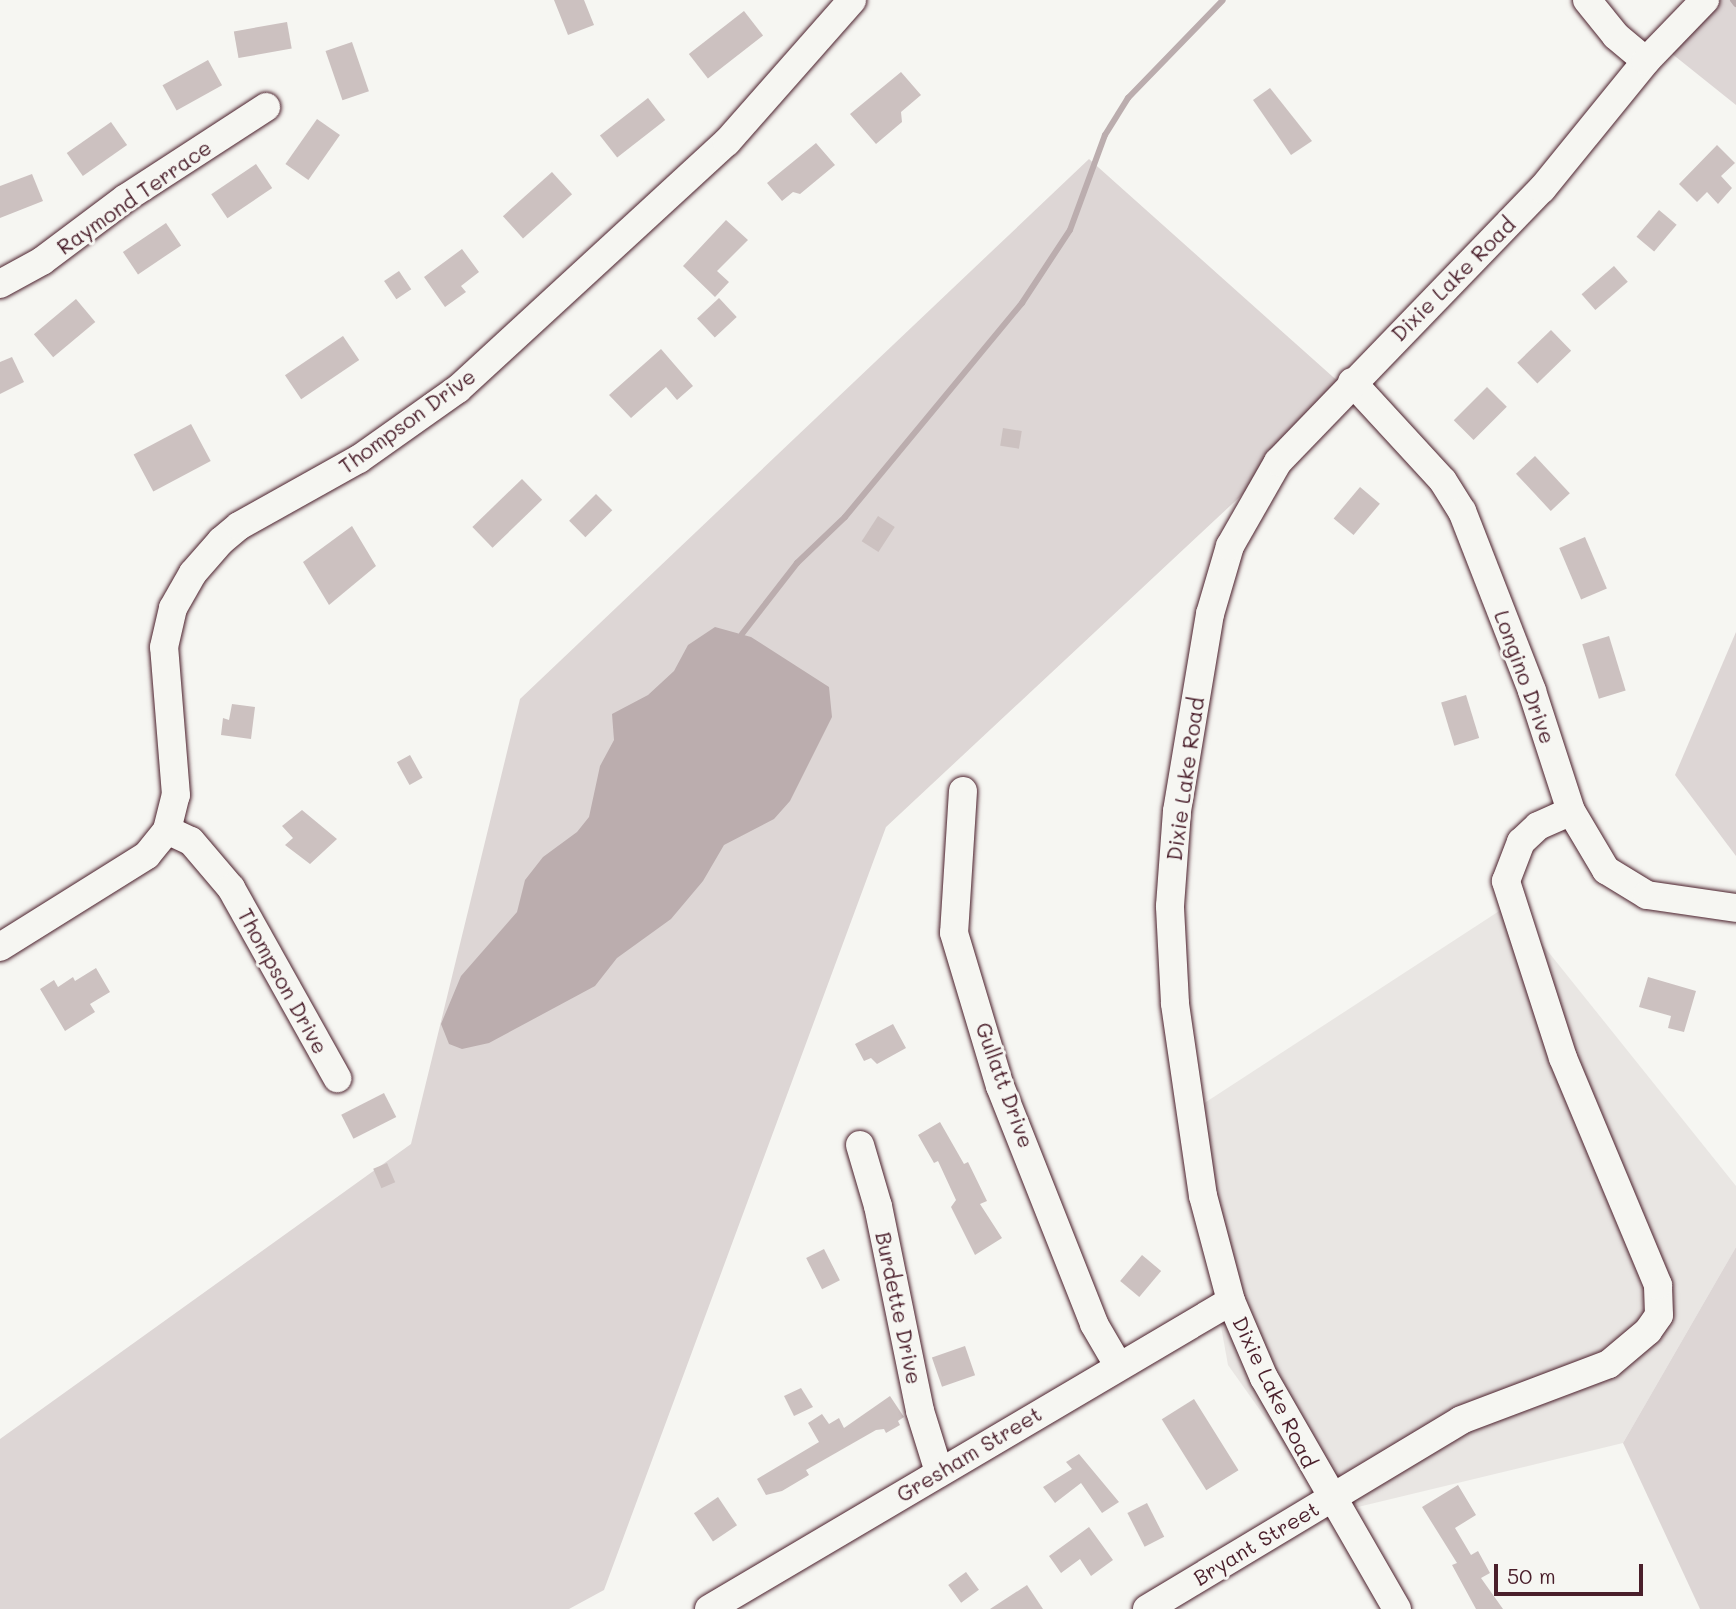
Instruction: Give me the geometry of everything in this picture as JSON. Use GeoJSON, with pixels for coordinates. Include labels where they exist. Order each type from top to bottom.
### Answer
{"type":"FeatureCollection","features":[{"type":"Feature","properties":{"kind":"street","name":"Thompson Drive"},"geometry":{"type":"LineString","coordinates":[[0,947],[148,855],[167,830],[176,795],[164,647],[173,608],[192,573],[239,526],[359,459],[458,389],[727,142],[852,0]]}},
{"type":"Feature","properties":{"kind":"street"},"geometry":{"type":"LineString","coordinates":[[1587,0],[1616,36],[1646,61]]}},
{"type":"Feature","properties":{"kind":"street","name":"Dixie Lake Road"},"geometry":{"type":"LineString","coordinates":[[1397,1609],[1329,1498],[1264,1378],[1231,1301],[1203,1196],[1175,1003],[1170,905],[1177,811],[1210,614],[1230,546],[1278,462],[1352,382],[1542,188],[1646,61],[1705,0]]}},
{"type":"Feature","properties":{"kind":"street","name":"Raymond Terrace"},"geometry":{"type":"LineString","coordinates":[[0,285],[42,261],[126,198],[266,107]]}},
{"type":"Feature","properties":{"kind":"street","name":"Longino Drive"},"geometry":{"type":"LineString","coordinates":[[1352,382],[1443,481],[1462,511],[1532,691],[1571,811],[1606,870],[1647,895],[1736,908]]}},
{"type":"Feature","properties":{"kind":"street","name":"Gullatt Drive"},"geometry":{"type":"LineString","coordinates":[[962,790],[954,933],[1000,1086],[1094,1324],[1118,1365]]}},
{"type":"Feature","properties":{"kind":"street","name":"Bryant Street"},"geometry":{"type":"LineString","coordinates":[[1147,1609],[1461,1420],[1609,1364],[1648,1331],[1658,1315],[1658,1285],[1563,1059],[1506,881],[1521,842],[1538,826],[1571,811]]}},
{"type":"Feature","properties":{"kind":"street","name":"Thompson Drive"},"geometry":{"type":"LineString","coordinates":[[167,830],[191,841],[231,888],[337,1078]]}},
{"type":"Feature","properties":{"kind":"street","name":"Burdette Drive"},"geometry":{"type":"LineString","coordinates":[[860,1145],[878,1206],[920,1411],[939,1472]]}},
{"type":"Feature","properties":{"kind":"street","name":"Gresham Street"},"geometry":{"type":"LineString","coordinates":[[709,1609],[1118,1365],[1231,1301]]}},
{"type":"Feature","properties":{"kind":"shaded area"},"geometry":{"type":"Polygon","coordinates":[[[1701,0],[1736,0],[1736,105],[1656,41],[1701,0]]]}},
{"type":"Feature","properties":{"kind":"shaded area"},"geometry":{"type":"Polygon","coordinates":[[[1089,159],[1351,393],[886,827],[604,1590],[569,1609],[0,1609],[0,1439],[411,1144],[520,699],[1089,159]]]}},
{"type":"Feature","properties":{"kind":"shaded area"},"geometry":{"type":"Polygon","coordinates":[[[715,627],[751,637],[829,687],[832,717],[790,801],[774,819],[724,845],[703,881],[671,919],[617,958],[595,986],[489,1043],[462,1049],[449,1044],[441,1024],[461,976],[517,912],[525,880],[543,857],[577,832],[589,817],[600,766],[614,740],[612,714],[648,695],[674,671],[688,645],[715,627]]]}},
{"type":"Feature","properties":{"kind":"shaded area"},"geometry":{"type":"Polygon","coordinates":[[[1736,632],[1736,856],[1675,775],[1736,632]]]}},
{"type":"Feature","properties":{"kind":"shaded area"},"geometry":{"type":"Polygon","coordinates":[[[1510,904],[1736,1186],[1736,1247],[1623,1443],[1333,1513],[1228,1365],[1183,1117],[1510,904]]]}},
{"type":"Feature","properties":{"kind":"shaded area"},"geometry":{"type":"Polygon","coordinates":[[[1736,1247],[1736,1609],[1700,1609],[1623,1443],[1736,1247]]]}},
{"type":"Feature","properties":{"kind":"building"},"geometry":{"type":"Polygon","coordinates":[[[554,0],[584,0],[594,25],[568,35],[554,0]]]}},
{"type":"Feature","properties":{"kind":"building"},"geometry":{"type":"Polygon","coordinates":[[[744,11],[763,35],[708,79],[689,54],[744,11]]]}},
{"type":"Feature","properties":{"kind":"building"},"geometry":{"type":"Polygon","coordinates":[[[287,22],[292,49],[239,58],[234,31],[287,22]]]}},
{"type":"Feature","properties":{"kind":"building"},"geometry":{"type":"Polygon","coordinates":[[[352,42],[369,91],[342,100],[326,51],[352,42]]]}},
{"type":"Feature","properties":{"kind":"building"},"geometry":{"type":"Polygon","coordinates":[[[208,60],[222,85],[177,111],[163,85],[208,60]]]}},
{"type":"Feature","properties":{"kind":"building"},"geometry":{"type":"Polygon","coordinates":[[[901,72],[921,95],[901,112],[902,122],[876,144],[850,114],[901,72]]]}},
{"type":"Feature","properties":{"kind":"building"},"geometry":{"type":"Polygon","coordinates":[[[1270,88],[1312,141],[1291,155],[1253,100],[1270,88]]]}},
{"type":"Feature","properties":{"kind":"building"},"geometry":{"type":"Polygon","coordinates":[[[648,98],[665,120],[617,158],[600,136],[648,98]]]}},
{"type":"Feature","properties":{"kind":"building"},"geometry":{"type":"Polygon","coordinates":[[[317,119],[340,135],[308,180],[285,164],[317,119]]]}},
{"type":"Feature","properties":{"kind":"building"},"geometry":{"type":"Polygon","coordinates":[[[111,122],[127,145],[83,176],[67,153],[111,122]]]}},
{"type":"Feature","properties":{"kind":"building"},"geometry":{"type":"Polygon","coordinates":[[[816,143],[835,165],[800,194],[793,192],[782,201],[767,183],[816,143]]]}},
{"type":"Feature","properties":{"kind":"building"},"geometry":{"type":"Polygon","coordinates":[[[1717,145],[1735,163],[1721,176],[1732,188],[1718,204],[1707,192],[1697,202],[1679,184],[1717,145]]]}},
{"type":"Feature","properties":{"kind":"building"},"geometry":{"type":"Polygon","coordinates":[[[256,164],[272,188],[227,218],[211,194],[256,164]]]}},
{"type":"Feature","properties":{"kind":"building"},"geometry":{"type":"Polygon","coordinates":[[[552,172],[572,194],[523,238],[503,216],[552,172]]]}},
{"type":"Feature","properties":{"kind":"building"},"geometry":{"type":"Polygon","coordinates":[[[32,174],[43,201],[0,218],[0,186],[32,174]]]}},
{"type":"Feature","properties":{"kind":"building"},"geometry":{"type":"Polygon","coordinates":[[[1659,210],[1677,225],[1654,252],[1637,237],[1659,210]]]}},
{"type":"Feature","properties":{"kind":"building"},"geometry":{"type":"Polygon","coordinates":[[[726,220],[748,240],[717,271],[729,282],[715,297],[683,266],[726,220]]]}},
{"type":"Feature","properties":{"kind":"building"},"geometry":{"type":"Polygon","coordinates":[[[166,223],[181,245],[138,274],[123,252],[166,223]]]}},
{"type":"Feature","properties":{"kind":"building"},"geometry":{"type":"Polygon","coordinates":[[[462,249],[479,272],[461,286],[466,292],[445,307],[424,277],[462,249]]]}},
{"type":"Feature","properties":{"kind":"building"},"geometry":{"type":"Polygon","coordinates":[[[1614,266],[1628,282],[1595,310],[1582,294],[1614,266]]]}},
{"type":"Feature","properties":{"kind":"building"},"geometry":{"type":"Polygon","coordinates":[[[399,271],[411,289],[396,299],[384,281],[399,271]]]}},
{"type":"Feature","properties":{"kind":"building"},"geometry":{"type":"Polygon","coordinates":[[[719,298],[737,317],[715,337],[697,318],[719,298]]]}},
{"type":"Feature","properties":{"kind":"building"},"geometry":{"type":"Polygon","coordinates":[[[76,299],[95,322],[53,357],[34,334],[76,299]]]}},
{"type":"Feature","properties":{"kind":"building"},"geometry":{"type":"Polygon","coordinates":[[[1551,330],[1571,351],[1537,384],[1517,363],[1551,330]]]}},
{"type":"Feature","properties":{"kind":"building"},"geometry":{"type":"Polygon","coordinates":[[[343,336],[359,360],[301,399],[285,375],[343,336]]]}},
{"type":"Feature","properties":{"kind":"building"},"geometry":{"type":"Polygon","coordinates":[[[661,349],[693,386],[677,400],[666,387],[631,418],[609,395],[661,349]]]}},
{"type":"Feature","properties":{"kind":"building"},"geometry":{"type":"Polygon","coordinates":[[[12,357],[24,382],[0,394],[0,362],[12,357]]]}},
{"type":"Feature","properties":{"kind":"building"},"geometry":{"type":"Polygon","coordinates":[[[1487,387],[1507,407],[1474,440],[1454,420],[1487,387]]]}},
{"type":"Feature","properties":{"kind":"building"},"geometry":{"type":"Polygon","coordinates":[[[191,424],[211,461],[153,492],[134,455],[191,424]]]}},
{"type":"Feature","properties":{"kind":"building"},"geometry":{"type":"Polygon","coordinates":[[[1003,428],[1022,431],[1019,449],[1000,446],[1003,428]]]}},
{"type":"Feature","properties":{"kind":"building"},"geometry":{"type":"Polygon","coordinates":[[[1535,456],[1570,493],[1551,511],[1516,474],[1535,456]]]}},
{"type":"Feature","properties":{"kind":"building"},"geometry":{"type":"Polygon","coordinates":[[[522,479],[542,500],[493,548],[472,527],[522,479]]]}},
{"type":"Feature","properties":{"kind":"building"},"geometry":{"type":"Polygon","coordinates":[[[1360,487],[1380,504],[1354,535],[1334,518],[1360,487]]]}},
{"type":"Feature","properties":{"kind":"building"},"geometry":{"type":"Polygon","coordinates":[[[596,494],[612,510],[585,537],[569,521],[596,494]]]}},
{"type":"Feature","properties":{"kind":"building"},"geometry":{"type":"Polygon","coordinates":[[[878,516],[895,527],[878,552],[862,541],[878,516]]]}},
{"type":"Feature","properties":{"kind":"building"},"geometry":{"type":"Polygon","coordinates":[[[352,526],[376,566],[329,605],[303,562],[352,526]]]}},
{"type":"Feature","properties":{"kind":"building"},"geometry":{"type":"Polygon","coordinates":[[[1585,537],[1607,589],[1581,599],[1559,548],[1585,537]]]}},
{"type":"Feature","properties":{"kind":"building"},"geometry":{"type":"Polygon","coordinates":[[[1609,636],[1626,691],[1599,699],[1582,644],[1609,636]]]}},
{"type":"Feature","properties":{"kind":"building"},"geometry":{"type":"Polygon","coordinates":[[[1466,695],[1479,738],[1454,746],[1441,703],[1466,695]]]}},
{"type":"Feature","properties":{"kind":"building"},"geometry":{"type":"Polygon","coordinates":[[[232,704],[255,707],[251,739],[221,735],[223,718],[229,720],[232,704]]]}},
{"type":"Feature","properties":{"kind":"building"},"geometry":{"type":"Polygon","coordinates":[[[410,755],[423,778],[409,785],[397,762],[410,755]]]}},
{"type":"Feature","properties":{"kind":"building"},"geometry":{"type":"Polygon","coordinates":[[[302,810],[337,839],[310,864],[285,845],[293,838],[282,826],[302,810]]]}},
{"type":"Feature","properties":{"kind":"building"},"geometry":{"type":"Polygon","coordinates":[[[96,968],[110,992],[90,1004],[95,1012],[65,1031],[40,989],[54,980],[58,987],[73,977],[75,981],[96,968]]]}},
{"type":"Feature","properties":{"kind":"building"},"geometry":{"type":"Polygon","coordinates":[[[1648,977],[1696,991],[1684,1032],[1668,1028],[1671,1016],[1639,1007],[1648,977]]]}},
{"type":"Feature","properties":{"kind":"building"},"geometry":{"type":"Polygon","coordinates":[[[893,1024],[906,1048],[877,1064],[871,1058],[864,1061],[855,1044],[893,1024]]]}},
{"type":"Feature","properties":{"kind":"building"},"geometry":{"type":"Polygon","coordinates":[[[384,1093],[396,1117],[353,1139],[341,1115],[384,1093]]]}},
{"type":"Feature","properties":{"kind":"building"},"geometry":{"type":"Polygon","coordinates":[[[940,1122],[964,1164],[968,1162],[987,1201],[980,1204],[1002,1238],[975,1255],[951,1207],[956,1200],[938,1161],[934,1163],[918,1135],[940,1122]]]}},
{"type":"Feature","properties":{"kind":"building"},"geometry":{"type":"Polygon","coordinates":[[[387,1163],[395,1182],[381,1188],[373,1169],[387,1163]]]}},
{"type":"Feature","properties":{"kind":"building"},"geometry":{"type":"Polygon","coordinates":[[[824,1249],[840,1280],[822,1289],[806,1258],[824,1249]]]}},
{"type":"Feature","properties":{"kind":"building"},"geometry":{"type":"Polygon","coordinates":[[[1142,1255],[1161,1271],[1139,1297],[1120,1281],[1142,1255]]]}},
{"type":"Feature","properties":{"kind":"building"},"geometry":{"type":"Polygon","coordinates":[[[965,1346],[975,1375],[942,1387],[932,1357],[965,1346]]]}},
{"type":"Feature","properties":{"kind":"building"},"geometry":{"type":"Polygon","coordinates":[[[801,1388],[813,1407],[794,1416],[784,1396],[801,1388]]]}},
{"type":"Feature","properties":{"kind":"building"},"geometry":{"type":"Polygon","coordinates":[[[890,1396],[904,1417],[898,1421],[900,1425],[886,1433],[884,1429],[876,1430],[806,1470],[809,1475],[782,1491],[766,1495],[757,1479],[819,1442],[808,1423],[822,1414],[829,1424],[839,1418],[844,1428],[890,1396]]]}},
{"type":"Feature","properties":{"kind":"building"},"geometry":{"type":"Polygon","coordinates":[[[1194,1399],[1239,1470],[1206,1490],[1162,1419],[1194,1399]]]}},
{"type":"Feature","properties":{"kind":"building"},"geometry":{"type":"Polygon","coordinates":[[[1079,1454],[1119,1502],[1102,1513],[1081,1483],[1055,1503],[1043,1487],[1072,1469],[1066,1462],[1079,1454]]]}},
{"type":"Feature","properties":{"kind":"building"},"geometry":{"type":"Polygon","coordinates":[[[1458,1485],[1476,1515],[1455,1528],[1471,1555],[1478,1551],[1490,1573],[1481,1578],[1503,1609],[1476,1609],[1452,1565],[1457,1563],[1422,1507],[1458,1485]]]}},
{"type":"Feature","properties":{"kind":"building"},"geometry":{"type":"Polygon","coordinates":[[[718,1497],[737,1525],[713,1541],[694,1513],[718,1497]]]}},
{"type":"Feature","properties":{"kind":"building"},"geometry":{"type":"Polygon","coordinates":[[[1147,1503],[1164,1537],[1145,1547],[1127,1513],[1147,1503]]]}},
{"type":"Feature","properties":{"kind":"building"},"geometry":{"type":"Polygon","coordinates":[[[1089,1527],[1113,1560],[1091,1576],[1080,1559],[1061,1573],[1049,1556],[1089,1527]]]}},
{"type":"Feature","properties":{"kind":"building"},"geometry":{"type":"Polygon","coordinates":[[[966,1572],[979,1590],[961,1603],[948,1585],[966,1572]]]}},
{"type":"Feature","properties":{"kind":"building"},"geometry":{"type":"Polygon","coordinates":[[[1027,1585],[1043,1609],[990,1609],[1027,1585]]]}},
{"type":"Feature","properties":{"kind":"waterway"},"geometry":{"type":"LineString","coordinates":[[742,634],[797,563],[845,517],[1022,303],[1070,230],[1105,135],[1128,98],[1223,0]]}},
{"type":"Feature","properties":{"kind":"waterway"},"geometry":{"type":"LineString","coordinates":[[1733,0],[1736,4]]}}]}
